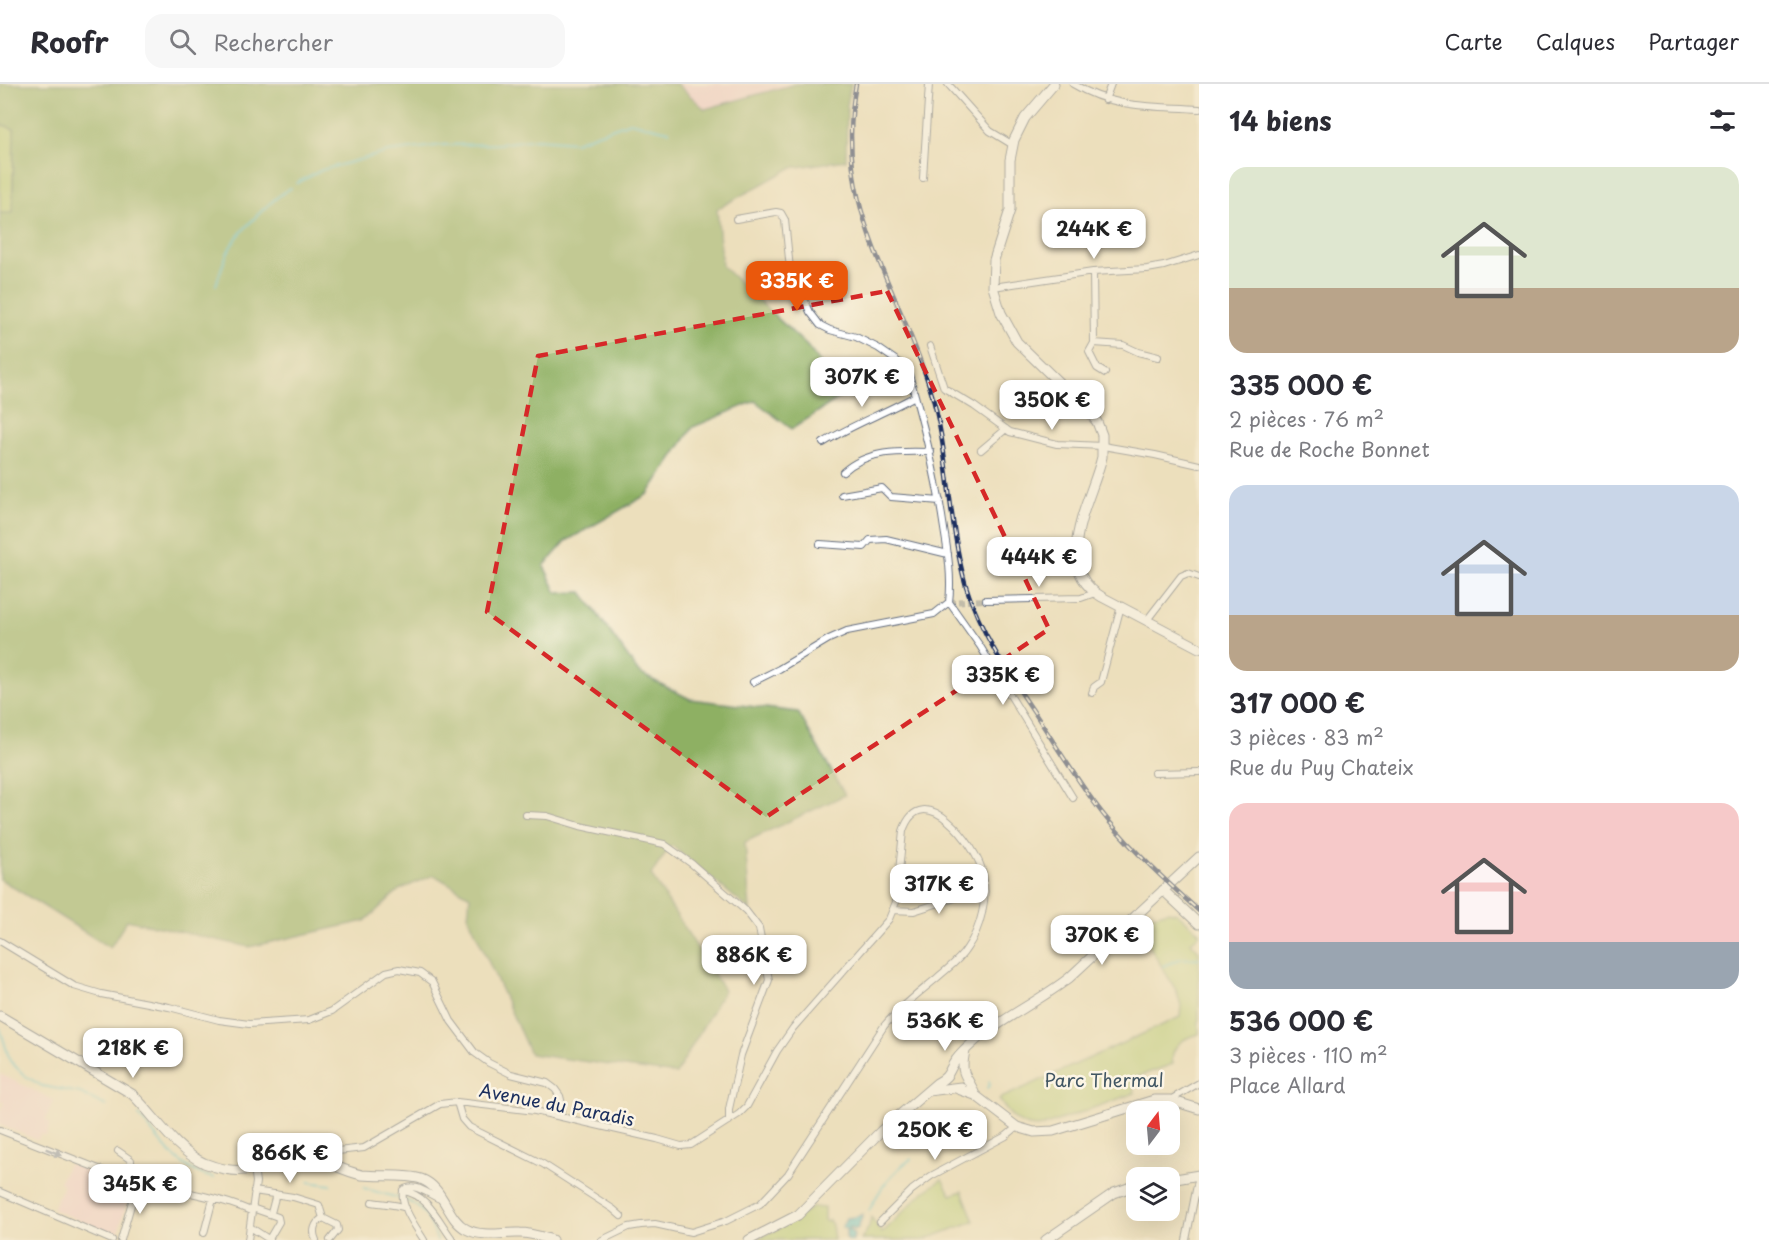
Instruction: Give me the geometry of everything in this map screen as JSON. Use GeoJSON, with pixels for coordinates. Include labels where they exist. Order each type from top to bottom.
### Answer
{"type":"FeatureCollection","features":[{"type":"Feature","properties":{"kind":"main road"},"geometry":{"type":"LineString","coordinates":[[1054,84],[1024,118],[1013,145],[1010,160],[1010,210],[994,260],[993,287],[1002,313],[1017,342],[1092,415],[1100,428],[1103,446],[1101,461],[1075,549],[1081,575],[1095,593],[1199,648]]}},
{"type":"Feature","properties":{"kind":"main road"},"geometry":{"type":"LineString","coordinates":[[1199,857],[1069,978],[966,1048],[954,1062],[948,1084],[975,1095],[1017,1127],[1034,1132],[1048,1131],[1144,1102],[1170,1100],[1199,1109]]}},
{"type":"Feature","properties":{"kind":"main road"},"geometry":{"type":"LineString","coordinates":[[1160,893],[1179,905],[1199,924]]}},
{"type":"Feature","properties":{"kind":"main road"},"geometry":{"type":"LineString","coordinates":[[0,1016],[132,1094],[190,1154],[217,1168],[242,1170],[254,1168],[280,1156],[299,1155],[361,1174],[420,1179],[433,1185],[458,1222],[466,1229],[475,1233],[487,1234],[523,1233],[552,1240]]}},
{"type":"Feature","properties":{"kind":"main road"},"geometry":{"type":"LineString","coordinates":[[928,1091],[956,1089],[963,1086],[962,1063],[966,1048]]}},
{"type":"Feature","properties":{"kind":"main road"},"geometry":{"type":"LineString","coordinates":[[749,1240],[798,1215],[881,1131],[955,1070],[964,1076],[975,1095]]}},
{"type":"Feature","properties":{"kind":"main road"},"geometry":{"type":"LineString","coordinates":[[1180,1178],[1199,1175]]}},
{"type":"Feature","properties":{"kind":"main road"},"geometry":{"type":"LineString","coordinates":[[1046,1240],[1114,1193],[1126,1189]]}},
{"type":"Feature","properties":{"kind":"street"},"geometry":{"type":"LineString","coordinates":[[923,178],[929,84]]}},
{"type":"Feature","properties":{"kind":"street"},"geometry":{"type":"LineString","coordinates":[[948,84],[990,131],[1013,145]]}},
{"type":"Feature","properties":{"kind":"street"},"geometry":{"type":"LineString","coordinates":[[1073,84],[1105,100],[1149,108],[1199,110]]}},
{"type":"Feature","properties":{"kind":"street"},"geometry":{"type":"LineString","coordinates":[[1105,100],[1111,84]]}},
{"type":"Feature","properties":{"kind":"street"},"geometry":{"type":"LineString","coordinates":[[736,219],[781,213],[785,220],[790,269],[810,312],[820,325],[856,337],[878,348],[907,368],[931,452],[940,501],[951,587],[949,602],[980,646],[1073,798]]}},
{"type":"Feature","properties":{"kind":"street"},"geometry":{"type":"LineString","coordinates":[[993,287],[1093,272],[1164,266],[1199,255]]}},
{"type":"Feature","properties":{"kind":"street"},"geometry":{"type":"LineString","coordinates":[[1093,272],[1095,343],[1089,352],[1097,368],[1105,373]]}},
{"type":"Feature","properties":{"kind":"street"},"geometry":{"type":"LineString","coordinates":[[1095,343],[1123,345],[1158,357]]}},
{"type":"Feature","properties":{"kind":"street"},"geometry":{"type":"LineString","coordinates":[[930,346],[944,388],[1011,432],[1057,444],[1103,446],[1199,465]]}},
{"type":"Feature","properties":{"kind":"street"},"geometry":{"type":"LineString","coordinates":[[823,443],[849,427],[893,409],[915,396]]}},
{"type":"Feature","properties":{"kind":"street"},"geometry":{"type":"LineString","coordinates":[[981,450],[1006,429]]}},
{"type":"Feature","properties":{"kind":"street"},"geometry":{"type":"LineString","coordinates":[[843,472],[854,462],[864,458],[904,452],[931,452]]}},
{"type":"Feature","properties":{"kind":"street"},"geometry":{"type":"LineString","coordinates":[[842,495],[882,488],[891,496],[940,501]]}},
{"type":"Feature","properties":{"kind":"street"},"geometry":{"type":"LineString","coordinates":[[820,544],[864,547],[870,540],[886,539],[948,554]]}},
{"type":"Feature","properties":{"kind":"street"},"geometry":{"type":"LineString","coordinates":[[1148,620],[1181,576],[1188,573],[1199,577]]}},
{"type":"Feature","properties":{"kind":"street"},"geometry":{"type":"LineString","coordinates":[[986,600],[1081,598],[1095,593]]}},
{"type":"Feature","properties":{"kind":"street"},"geometry":{"type":"LineString","coordinates":[[753,682],[847,631],[934,614],[949,602]]}},
{"type":"Feature","properties":{"kind":"street"},"geometry":{"type":"LineString","coordinates":[[1092,693],[1094,687],[1101,682],[1121,606]]}},
{"type":"Feature","properties":{"kind":"street"},"geometry":{"type":"LineString","coordinates":[[1154,773],[1199,772]]}},
{"type":"Feature","properties":{"kind":"street"},"geometry":{"type":"LineString","coordinates":[[602,1240],[629,1227],[641,1225],[656,1224],[691,1232],[726,1221],[760,1204],[788,1174],[884,1026],[899,1008],[959,959],[968,948],[981,915],[985,891],[980,863],[973,849],[945,817],[928,810],[918,812],[906,823],[903,831],[896,902],[893,910],[914,910],[974,892],[985,891]]}},
{"type":"Feature","properties":{"kind":"street"},"geometry":{"type":"LineString","coordinates":[[526,815],[547,816],[663,844],[692,864],[746,911],[759,928],[769,980],[741,1055],[729,1109],[729,1121]]}},
{"type":"Feature","properties":{"kind":"street","name":"Avenue du Paradis"},"geometry":{"type":"LineString","coordinates":[[311,1158],[320,1153],[364,1148],[440,1104],[457,1102],[535,1111],[686,1147],[729,1121],[747,1106],[777,1051],[794,1028],[889,919],[893,910]]}},
{"type":"Feature","properties":{"kind":"street"},"geometry":{"type":"LineString","coordinates":[[0,940],[74,986],[219,1020],[249,1024],[309,1020],[332,1011],[386,972],[405,970],[420,973],[432,982],[461,1036],[475,1053],[511,1074],[547,1083],[555,1089],[561,1096],[560,1117]]}},
{"type":"Feature","properties":{"kind":"street"},"geometry":{"type":"LineString","coordinates":[[1170,1100],[1199,1083]]}},
{"type":"Feature","properties":{"kind":"street"},"geometry":{"type":"LineString","coordinates":[[457,1102],[462,1119],[469,1127],[543,1164],[621,1216]]}},
{"type":"Feature","properties":{"kind":"street"},"geometry":{"type":"LineString","coordinates":[[880,1222],[912,1190],[932,1176],[1006,1136],[1017,1127]]}},
{"type":"Feature","properties":{"kind":"street"},"geometry":{"type":"LineString","coordinates":[[0,1130],[137,1184],[236,1204],[278,1217],[279,1221],[269,1240],[250,1227]]}},
{"type":"Feature","properties":{"kind":"street"},"geometry":{"type":"LineString","coordinates":[[118,1152],[131,1160],[125,1180]]}},
{"type":"Feature","properties":{"kind":"street"},"geometry":{"type":"LineString","coordinates":[[248,1240],[254,1191],[254,1168]]}},
{"type":"Feature","properties":{"kind":"street"},"geometry":{"type":"LineString","coordinates":[[1186,1240],[1199,1175]]}},
{"type":"Feature","properties":{"kind":"street"},"geometry":{"type":"LineString","coordinates":[[121,1240],[137,1184]]}},
{"type":"Feature","properties":{"kind":"street"},"geometry":{"type":"LineString","coordinates":[[424,1240],[405,1206],[403,1193],[406,1188],[414,1187],[444,1200]]}},
{"type":"Feature","properties":{"kind":"street"},"geometry":{"type":"LineString","coordinates":[[254,1191],[293,1197],[319,1205],[323,1218],[337,1226],[338,1230],[330,1240]]}},
{"type":"Feature","properties":{"kind":"street"},"geometry":{"type":"LineString","coordinates":[[0,1192],[112,1240]]}},
{"type":"Feature","properties":{"kind":"street"},"geometry":{"type":"LineString","coordinates":[[403,1193],[412,1192],[421,1197],[453,1240]]}},
{"type":"Feature","properties":{"kind":"street"},"geometry":{"type":"LineString","coordinates":[[271,1213],[276,1194]]}},
{"type":"Feature","properties":{"kind":"street"},"geometry":{"type":"LineString","coordinates":[[204,1233],[213,1199]]}},
{"type":"Feature","properties":{"kind":"street"},"geometry":{"type":"LineString","coordinates":[[372,1202],[405,1206]]}},
{"type":"Feature","properties":{"kind":"street"},"geometry":{"type":"LineString","coordinates":[[316,1240],[314,1229],[318,1221],[323,1218]]}},
{"type":"Feature","properties":{"kind":"highlighted area"},"geometry":{"type":"Polygon","coordinates":[[[887,291],[1049,629],[766,817],[487,612],[538,356],[887,291]]]}},
{"type":"Feature","properties":{"kind":"shaded area"},"geometry":{"type":"Polygon","coordinates":[[[677,84],[795,84],[705,109],[677,84]]]}},
{"type":"Feature","properties":{"kind":"shaded area"},"geometry":{"type":"Polygon","coordinates":[[[0,1074],[54,1100],[46,1120],[51,1123],[46,1136],[40,1134],[38,1140],[0,1125],[0,1111],[4,1103],[0,1101],[0,1074]]]}},
{"type":"Feature","properties":{"kind":"shaded area"},"geometry":{"type":"Polygon","coordinates":[[[68,1164],[81,1166],[80,1168],[115,1181],[130,1190],[118,1234],[114,1235],[52,1209],[64,1184],[59,1182],[68,1164]]]}},
{"type":"Feature","properties":{"kind":"green space"},"geometry":{"type":"Polygon","coordinates":[[[0,84],[677,84],[705,109],[795,84],[851,84],[847,106],[846,160],[791,168],[717,209],[722,266],[807,346],[845,394],[792,429],[755,401],[693,427],[648,494],[566,541],[544,566],[557,593],[582,592],[639,673],[690,699],[798,712],[845,795],[745,842],[750,910],[671,845],[651,875],[724,990],[676,1074],[530,1054],[468,916],[470,896],[434,875],[399,890],[365,921],[249,947],[127,920],[110,948],[0,879],[0,213],[13,213],[14,129],[0,124],[0,84]]]}},
{"type":"Feature","properties":{"kind":"green space"},"geometry":{"type":"Polygon","coordinates":[[[0,124],[14,129],[12,214],[0,213],[0,124]]]}},
{"type":"Feature","properties":{"kind":"green space","name":"Parc Thermal"},"geometry":{"type":"Polygon","coordinates":[[[1169,911],[1177,913],[1199,932],[1199,935],[1191,942],[1199,951],[1199,1034],[1179,1044],[1173,1053],[1173,1064],[1131,1079],[1135,1093],[1043,1126],[1022,1124],[1007,1111],[999,1099],[1180,1017],[1181,1005],[1176,990],[1138,927],[1150,916],[1169,911]]]}},
{"type":"Feature","properties":{"kind":"green space"},"geometry":{"type":"Polygon","coordinates":[[[942,1179],[951,1195],[962,1191],[974,1221],[924,1240],[861,1240],[869,1227],[871,1217],[882,1233],[920,1195],[942,1179]]]}},
{"type":"Feature","properties":{"kind":"green space"},"geometry":{"type":"Polygon","coordinates":[[[813,1207],[824,1208],[824,1220],[827,1222],[829,1220],[832,1225],[834,1240],[755,1240],[780,1228],[813,1207]]]}},
{"type":"Feature","properties":{"kind":"water"},"geometry":{"type":"Polygon","coordinates":[[[863,1214],[858,1228],[848,1229],[854,1234],[853,1240],[846,1240],[846,1229],[842,1227],[846,1218],[863,1214]]]}},
{"type":"Feature","properties":{"kind":"waterway"},"geometry":{"type":"LineString","coordinates":[[297,183],[322,170],[388,152],[443,145],[498,144],[537,139],[575,142],[630,122],[669,131]]}},
{"type":"Feature","properties":{"kind":"waterway"},"geometry":{"type":"LineString","coordinates":[[216,285],[233,243],[266,207],[291,188]]}},
{"type":"Feature","properties":{"kind":"waterway"},"geometry":{"type":"LineString","coordinates":[[1163,966],[1180,959],[1199,958]]}},
{"type":"Feature","properties":{"kind":"waterway"},"geometry":{"type":"LineString","coordinates":[[0,1028],[10,1061],[24,1075],[42,1086],[80,1093],[106,1106]]}},
{"type":"Feature","properties":{"kind":"waterway"},"geometry":{"type":"LineString","coordinates":[[987,1088],[990,1085],[989,1081]]}},
{"type":"Feature","properties":{"kind":"waterway"},"geometry":{"type":"LineString","coordinates":[[139,1115],[180,1162],[190,1169],[214,1178]]}},
{"type":"Feature","properties":{"kind":"waterway"},"geometry":{"type":"LineString","coordinates":[[869,1211],[887,1182],[911,1159]]}},
{"type":"Feature","properties":{"kind":"waterway"},"geometry":{"type":"LineString","coordinates":[[309,1182],[331,1185]]}},
{"type":"Feature","properties":{"kind":"waterway"},"geometry":{"type":"LineString","coordinates":[[364,1188],[400,1198],[418,1207],[431,1225],[437,1240]]}},
{"type":"Feature","properties":{"kind":"tunnel"},"geometry":{"type":"LineString","coordinates":[[949,602],[986,600]]}},
{"type":"Feature","properties":{"kind":"railway"},"geometry":{"type":"LineString","coordinates":[[856,84],[851,127],[853,167],[860,204],[884,274],[929,385],[941,435],[955,536],[972,603],[1004,667],[1097,806],[1140,855],[1199,911]]}}]}
